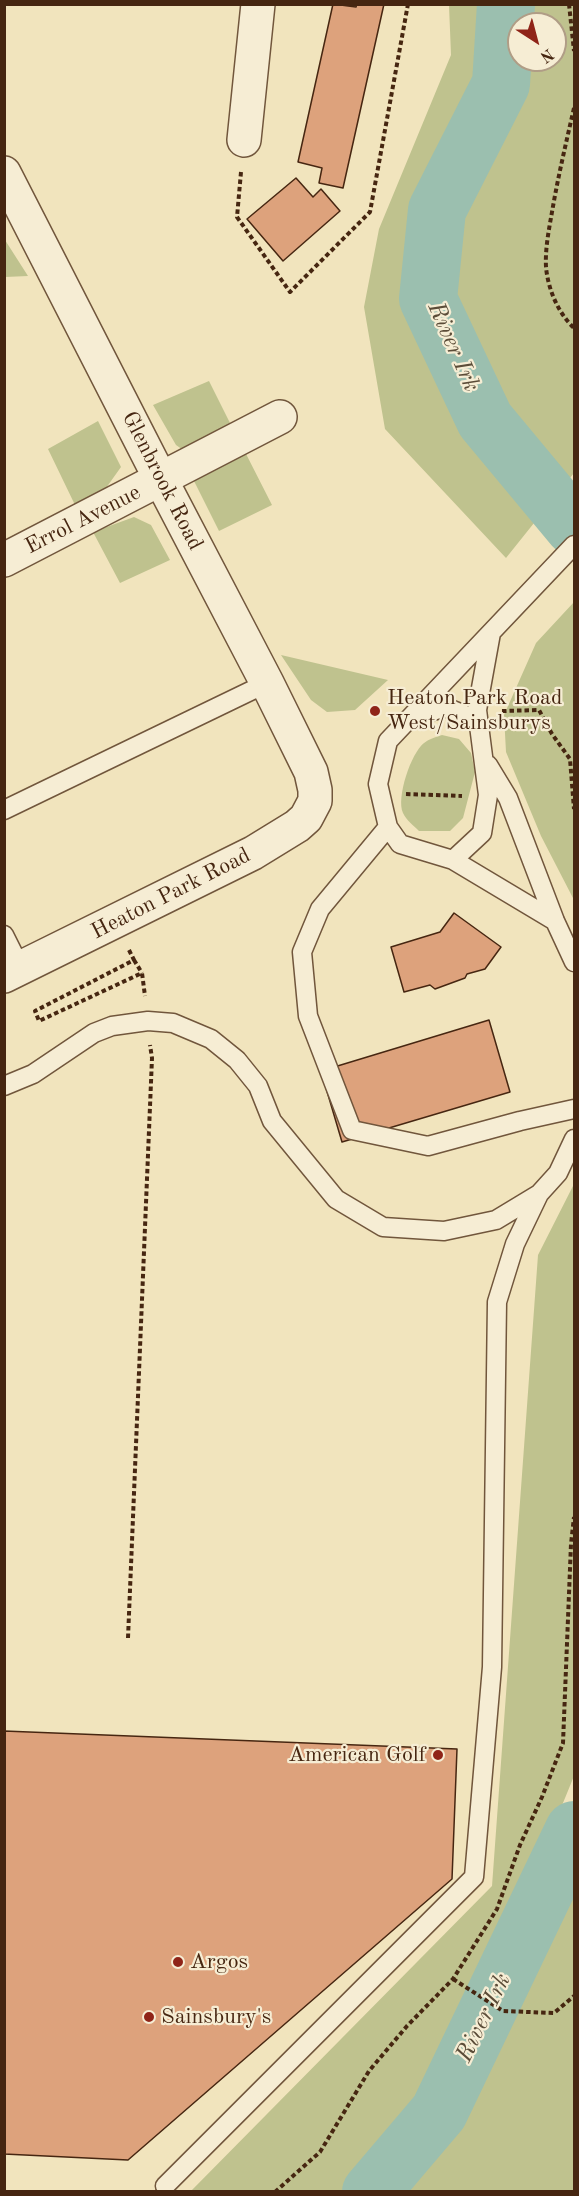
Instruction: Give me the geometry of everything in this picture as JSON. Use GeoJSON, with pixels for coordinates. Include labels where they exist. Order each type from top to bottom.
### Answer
{"type":"FeatureCollection","features":[{"type":"Feature","properties":{"kind":"street"},"geometry":{"type":"LineString","coordinates":[[244,140],[258,4]]}},
{"type":"Feature","properties":{"kind":"street","name":"Glenbrook Road"},"geometry":{"type":"LineString","coordinates":[[8,190],[267,683],[311,772],[315,790]]}},
{"type":"Feature","properties":{"kind":"street","name":"Errol Avenue"},"geometry":{"type":"LineString","coordinates":[[4,560],[280,417]]}},
{"type":"Feature","properties":{"kind":"street","name":"Heaton Park Road"},"geometry":{"type":"LineString","coordinates":[[13,972],[253,853],[306,818],[315,801],[315,790]]}},
{"type":"Feature","properties":{"kind":"lane"},"geometry":{"type":"LineString","coordinates":[[555,921],[453,860],[400,844],[388,827],[378,784],[388,741],[574,545]]}},
{"type":"Feature","properties":{"kind":"lane"},"geometry":{"type":"LineString","coordinates":[[453,860],[482,833],[488,795],[477,715],[491,633]]}},
{"type":"Feature","properties":{"kind":"lane"},"geometry":{"type":"LineString","coordinates":[[4,810],[267,683]]}},
{"type":"Feature","properties":{"kind":"lane"},"geometry":{"type":"LineString","coordinates":[[408,720],[445,707],[477,715]]}},
{"type":"Feature","properties":{"kind":"lane"},"geometry":{"type":"LineString","coordinates":[[483,755],[508,798],[555,921],[574,962]]}},
{"type":"Feature","properties":{"kind":"lane"},"geometry":{"type":"LineString","coordinates":[[388,827],[320,909],[302,952],[308,1016],[352,1130],[428,1146],[574,1109]]}},
{"type":"Feature","properties":{"kind":"lane"},"geometry":{"type":"LineString","coordinates":[[4,935],[13,972]]}},
{"type":"Feature","properties":{"kind":"lane"},"geometry":{"type":"LineString","coordinates":[[4,1086],[33,1074],[94,1033],[112,1026],[148,1021],[173,1023],[211,1039],[237,1059],[258,1086],[272,1121],[336,1199],[382,1227],[444,1231],[496,1220],[539,1194]]}},
{"type":"Feature","properties":{"kind":"lane"},"geometry":{"type":"LineString","coordinates":[[165,2186],[474,1877],[492,1666],[497,1302],[515,1244],[539,1194],[558,1173],[574,1139]]}},
{"type":"Feature","properties":{"kind":"path"},"geometry":{"type":"LineString","coordinates":[[244,140],[237,217],[290,292],[370,212],[408,4]]}},
{"type":"Feature","properties":{"kind":"path"},"geometry":{"type":"LineString","coordinates":[[569,4],[574,51]]}},
{"type":"Feature","properties":{"kind":"path"},"geometry":{"type":"LineString","coordinates":[[574,108],[559,168],[548,237],[546,267],[555,299],[564,318],[574,328]]}},
{"type":"Feature","properties":{"kind":"path"},"geometry":{"type":"LineString","coordinates":[[477,715],[539,710],[552,734],[570,759],[574,809]]}},
{"type":"Feature","properties":{"kind":"path"},"geometry":{"type":"LineString","coordinates":[[117,922],[142,973],[152,1058],[128,1638]]}},
{"type":"Feature","properties":{"kind":"path"},"geometry":{"type":"LineString","coordinates":[[134,960],[35,1011],[39,1021],[142,973]]}},
{"type":"Feature","properties":{"kind":"path"},"geometry":{"type":"LineString","coordinates":[[453,1979],[477,1992],[503,2011],[554,2013],[574,1996]]}},
{"type":"Feature","properties":{"kind":"green space"},"geometry":{"type":"Polygon","coordinates":[[[449,5],[574,5],[574,473],[506,558],[385,429],[364,307],[379,229],[451,55],[449,5]]]}},
{"type":"Feature","properties":{"kind":"green space"},"geometry":{"type":"Polygon","coordinates":[[[5,240],[28,276],[5,277],[5,240]]]}},
{"type":"Feature","properties":{"kind":"green space"},"geometry":{"type":"Polygon","coordinates":[[[209,381],[233,429],[186,452],[176,445],[153,405],[209,381]]]}},
{"type":"Feature","properties":{"kind":"green space"},"geometry":{"type":"Polygon","coordinates":[[[98,421],[121,467],[106,488],[75,505],[48,449],[98,421]]]}},
{"type":"Feature","properties":{"kind":"green space"},"geometry":{"type":"Polygon","coordinates":[[[244,450],[272,505],[219,531],[192,477],[244,450]]]}},
{"type":"Feature","properties":{"kind":"green space"},"geometry":{"type":"Polygon","coordinates":[[[134,517],[151,525],[170,560],[120,583],[93,532],[134,517]]]}},
{"type":"Feature","properties":{"kind":"green space"},"geometry":{"type":"Polygon","coordinates":[[[574,602],[574,900],[541,836],[506,752],[504,715],[536,643],[574,602]]]}},
{"type":"Feature","properties":{"kind":"green space"},"geometry":{"type":"Polygon","coordinates":[[[281,655],[388,680],[355,710],[327,712],[311,700],[281,655]]]}},
{"type":"Feature","properties":{"kind":"green space"},"geometry":{"type":"Polygon","coordinates":[[[442,735],[459,739],[471,753],[475,772],[463,818],[450,831],[419,831],[403,813],[401,806],[403,787],[419,748],[428,740],[442,735]]]}},
{"type":"Feature","properties":{"kind":"green space"},"geometry":{"type":"Polygon","coordinates":[[[574,1184],[574,1776],[543,1852],[413,2101],[342,2191],[191,2191],[492,1886],[538,1255],[574,1184]]]}},
{"type":"Feature","properties":{"kind":"green space"},"geometry":{"type":"Polygon","coordinates":[[[574,1882],[574,2191],[399,2191],[493,2046],[574,1882]]]}},
{"type":"Feature","properties":{"kind":"building"},"geometry":{"type":"Polygon","coordinates":[[[333,4],[356,7],[357,4],[384,4],[343,188],[319,183],[322,168],[298,162],[333,4]]]}},
{"type":"Feature","properties":{"kind":"building"},"geometry":{"type":"Polygon","coordinates":[[[296,178],[313,197],[321,189],[340,211],[283,261],[247,219],[296,178]]]}},
{"type":"Feature","properties":{"kind":"building"},"geometry":{"type":"Polygon","coordinates":[[[454,913],[501,947],[485,969],[467,974],[465,978],[435,989],[430,985],[404,992],[391,947],[440,932],[454,913]]]}},
{"type":"Feature","properties":{"kind":"building"},"geometry":{"type":"Polygon","coordinates":[[[489,1020],[510,1092],[342,1142],[321,1071],[489,1020]]]}},
{"type":"Feature","properties":{"kind":"building","name":"Sainsbury's"},"geometry":{"type":"Polygon","coordinates":[[[4,1731],[457,1749],[452,1879],[128,2160],[4,2154],[4,1731]]]}},
{"type":"Feature","properties":{"kind":"waterway","name":"River Irk"},"geometry":{"type":"LineString","coordinates":[[506,4],[501,84],[437,210],[428,299],[485,420],[574,527]]}},
{"type":"Feature","properties":{"kind":"waterway","name":"River Irk"},"geometry":{"type":"LineString","coordinates":[[371,2192],[439,2112],[574,1830]]}},
{"type":"Feature","properties":{"kind":"place","name":"Heaton Park Road West/Sainsburys"},"geometry":{"type":"Point","coordinates":[375,711]}},
{"type":"Feature","properties":{"kind":"place","name":"American Golf"},"geometry":{"type":"Point","coordinates":[438,1755]}},
{"type":"Feature","properties":{"kind":"place","name":"Argos"},"geometry":{"type":"Point","coordinates":[178,1962]}},
{"type":"Feature","properties":{"kind":"place","name":"Sainsbury's"},"geometry":{"type":"Point","coordinates":[149,2017]}}]}
